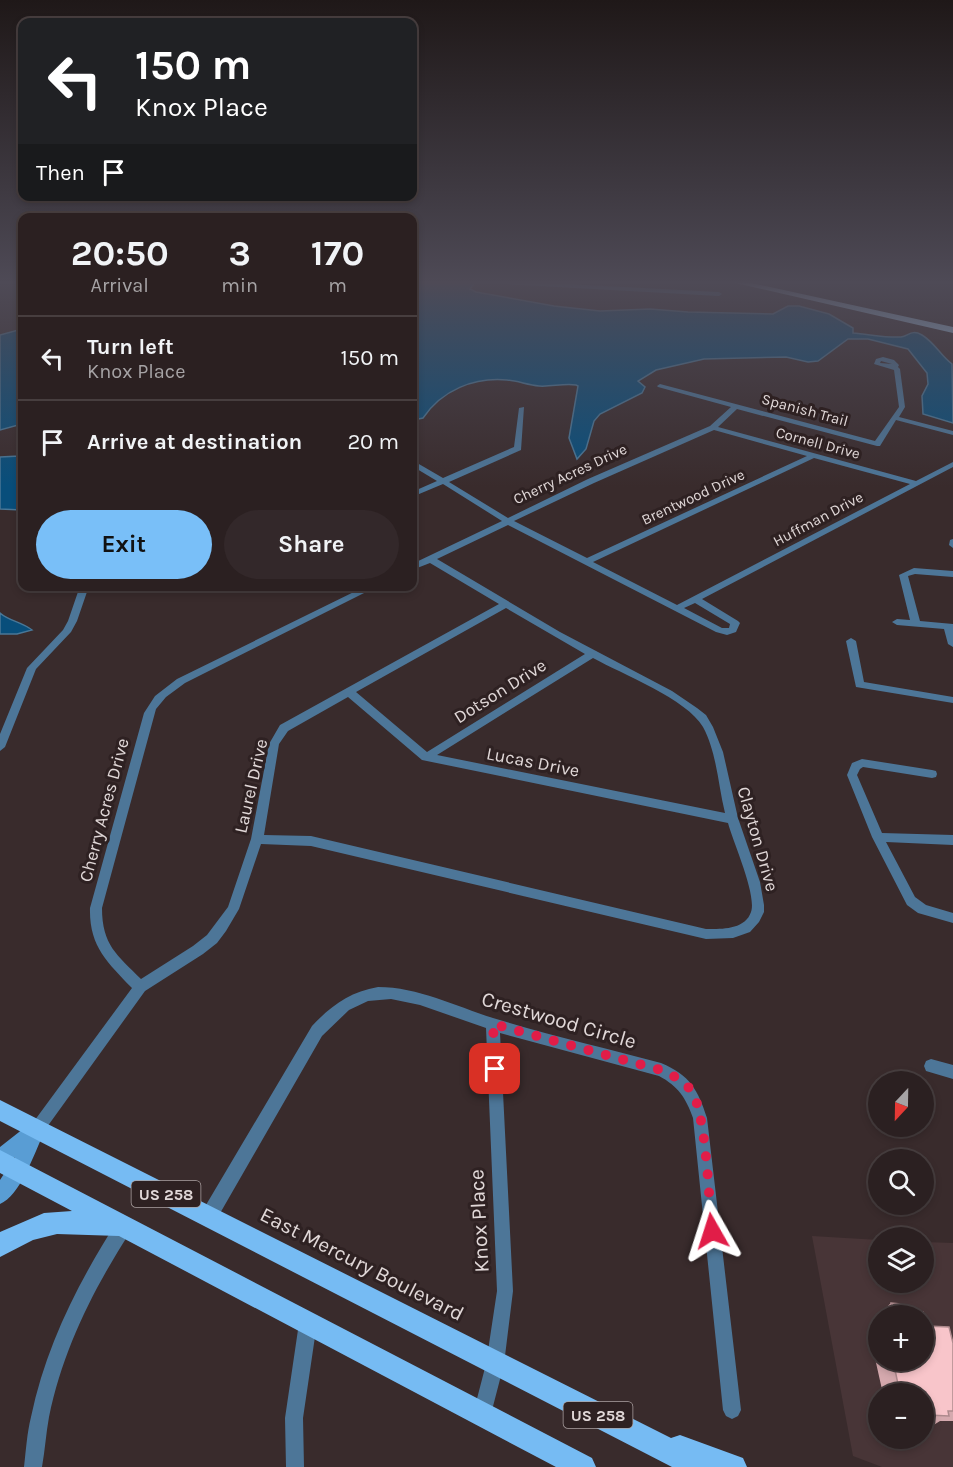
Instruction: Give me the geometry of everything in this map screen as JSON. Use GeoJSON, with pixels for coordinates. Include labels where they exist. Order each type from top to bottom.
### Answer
{"type":"FeatureCollection","features":[{"type":"Feature","properties":{"kind":"main road","name":"East Mercury Boulevard"},"geometry":{"type":"LineString","coordinates":[[0,1110],[700,1467]]}},
{"type":"Feature","properties":{"kind":"main road"},"geometry":{"type":"LineString","coordinates":[[0,1195],[6,1163],[37,1129]]}},
{"type":"Feature","properties":{"kind":"main road","name":"US 258"},"geometry":{"type":"LineString","coordinates":[[6,1163],[583,1467]]}},
{"type":"Feature","properties":{"kind":"main road"},"geometry":{"type":"LineString","coordinates":[[0,1245],[21,1232],[44,1223],[66,1221],[124,1226]]}},
{"type":"Feature","properties":{"kind":"main road"},"geometry":{"type":"LineString","coordinates":[[620,1427],[734,1467]]}},
{"type":"Feature","properties":{"kind":"street","name":"Spanish Trail"},"geometry":{"type":"LineString","coordinates":[[660,386],[877,444],[902,407],[898,373],[894,367]]}},
{"type":"Feature","properties":{"kind":"street","name":"Cherry Acres Drive"},"geometry":{"type":"LineString","coordinates":[[417,566],[591,481],[713,428],[736,405]]}},
{"type":"Feature","properties":{"kind":"street"},"geometry":{"type":"LineString","coordinates":[[417,493],[518,448],[522,408]]}},
{"type":"Feature","properties":{"kind":"street"},"geometry":{"type":"LineString","coordinates":[[895,418],[953,433]]}},
{"type":"Feature","properties":{"kind":"street","name":"Cornell Drive"},"geometry":{"type":"LineString","coordinates":[[713,428],[916,483]]}},
{"type":"Feature","properties":{"kind":"street","name":"Brentwood Drive"},"geometry":{"type":"LineString","coordinates":[[586,562],[812,456]]}},
{"type":"Feature","properties":{"kind":"street","name":"Huffman Drive"},"geometry":{"type":"LineString","coordinates":[[678,608],[953,464]]}},
{"type":"Feature","properties":{"kind":"street"},"geometry":{"type":"LineString","coordinates":[[417,465],[507,522],[719,630],[727,632],[733,630],[735,622],[696,599]]}},
{"type":"Feature","properties":{"kind":"street","name":"Clayton Drive"},"geometry":{"type":"LineString","coordinates":[[257,839],[311,841],[706,934],[726,935],[744,929],[756,918],[758,904],[756,890],[732,819],[714,744],[702,718],[687,706],[592,654],[430,559]]}},
{"type":"Feature","properties":{"kind":"street"},"geometry":{"type":"LineString","coordinates":[[916,624],[903,575],[914,571],[953,574]]}},
{"type":"Feature","properties":{"kind":"street"},"geometry":{"type":"LineString","coordinates":[[0,747],[32,668],[40,657],[62,638],[70,626],[82,591]]}},
{"type":"Feature","properties":{"kind":"street","name":"Cherry Acres Drive"},"geometry":{"type":"LineString","coordinates":[[140,987],[105,950],[97,936],[95,922],[99,897],[153,705],[160,696],[181,681],[364,591]]}},
{"type":"Feature","properties":{"kind":"street","name":"Laurel Drive"},"geometry":{"type":"LineString","coordinates":[[140,987],[212,939],[232,909],[257,839],[272,752],[278,736],[294,721],[506,604]]}},
{"type":"Feature","properties":{"kind":"street"},"geometry":{"type":"LineString","coordinates":[[897,622],[950,627],[953,645]]}},
{"type":"Feature","properties":{"kind":"street"},"geometry":{"type":"LineString","coordinates":[[851,641],[860,685],[953,700]]}},
{"type":"Feature","properties":{"kind":"street","name":"Dotson Drive"},"geometry":{"type":"LineString","coordinates":[[426,757],[592,654]]}},
{"type":"Feature","properties":{"kind":"street","name":"Lucas Drive"},"geometry":{"type":"LineString","coordinates":[[348,692],[426,757],[732,819]]}},
{"type":"Feature","properties":{"kind":"street"},"geometry":{"type":"LineString","coordinates":[[932,774],[862,764],[856,766],[852,775],[878,837],[911,901],[922,909],[953,918]]}},
{"type":"Feature","properties":{"kind":"street"},"geometry":{"type":"LineString","coordinates":[[878,837],[953,840]]}},
{"type":"Feature","properties":{"kind":"street"},"geometry":{"type":"LineString","coordinates":[[37,1129],[140,987]]}},
{"type":"Feature","properties":{"kind":"street","name":"Crestwood Circle"},"geometry":{"type":"LineString","coordinates":[[209,1216],[317,1030],[340,1006],[359,997],[379,993],[401,995],[493,1024],[661,1070],[678,1078],[692,1092],[700,1118],[732,1410]]}},
{"type":"Feature","properties":{"kind":"street","name":"Knox Place"},"geometry":{"type":"LineString","coordinates":[[482,1414],[495,1364],[505,1291],[493,1024]]}},
{"type":"Feature","properties":{"kind":"street"},"geometry":{"type":"LineString","coordinates":[[931,1066],[953,1072]]}},
{"type":"Feature","properties":{"kind":"street"},"geometry":{"type":"LineString","coordinates":[[33,1467],[42,1408],[56,1359],[75,1308],[98,1266],[124,1226]]}},
{"type":"Feature","properties":{"kind":"street"},"geometry":{"type":"LineString","coordinates":[[295,1467],[294,1418],[308,1322]]}},
{"type":"Feature","properties":{"kind":"shaded area"},"geometry":{"type":"Polygon","coordinates":[[[812,1236],[868,1239],[868,1293],[934,1293],[934,1242],[953,1243],[953,1467],[882,1467],[853,1456],[812,1236]]]}},
{"type":"Feature","properties":{"kind":"water"},"geometry":{"type":"Polygon","coordinates":[[[0,350],[18,350],[18,425],[0,430],[0,350]]]}},
{"type":"Feature","properties":{"kind":"water"},"geometry":{"type":"Polygon","coordinates":[[[417,350],[832,350],[818,361],[808,362],[786,357],[704,359],[656,370],[638,381],[645,387],[642,393],[600,414],[594,421],[586,449],[577,459],[569,438],[578,386],[576,385],[539,386],[507,380],[471,383],[449,393],[423,418],[417,419],[417,350]]]}},
{"type":"Feature","properties":{"kind":"water"},"geometry":{"type":"Polygon","coordinates":[[[909,350],[939,350],[952,364],[953,423],[923,414],[922,396],[928,384],[927,373],[909,350]]]}},
{"type":"Feature","properties":{"kind":"water"},"geometry":{"type":"Polygon","coordinates":[[[18,456],[18,510],[0,509],[0,457],[18,456]]]}},
{"type":"Feature","properties":{"kind":"water"},"geometry":{"type":"Polygon","coordinates":[[[0,613],[32,630],[17,634],[0,634],[0,613]]]}},
{"type":"Feature","properties":{"kind":"building"},"geometry":{"type":"Polygon","coordinates":[[[934,1326],[949,1327],[953,1343],[953,1411],[948,1411],[949,1416],[934,1415],[934,1383],[898,1383],[895,1371],[934,1371],[934,1326]]]}},
{"type":"Feature","properties":{"kind":"route"},"geometry":{"type":"LineString","coordinates":[[495,1069],[493,1024],[661,1070],[678,1078],[692,1092],[700,1118],[712,1231]]}}]}
